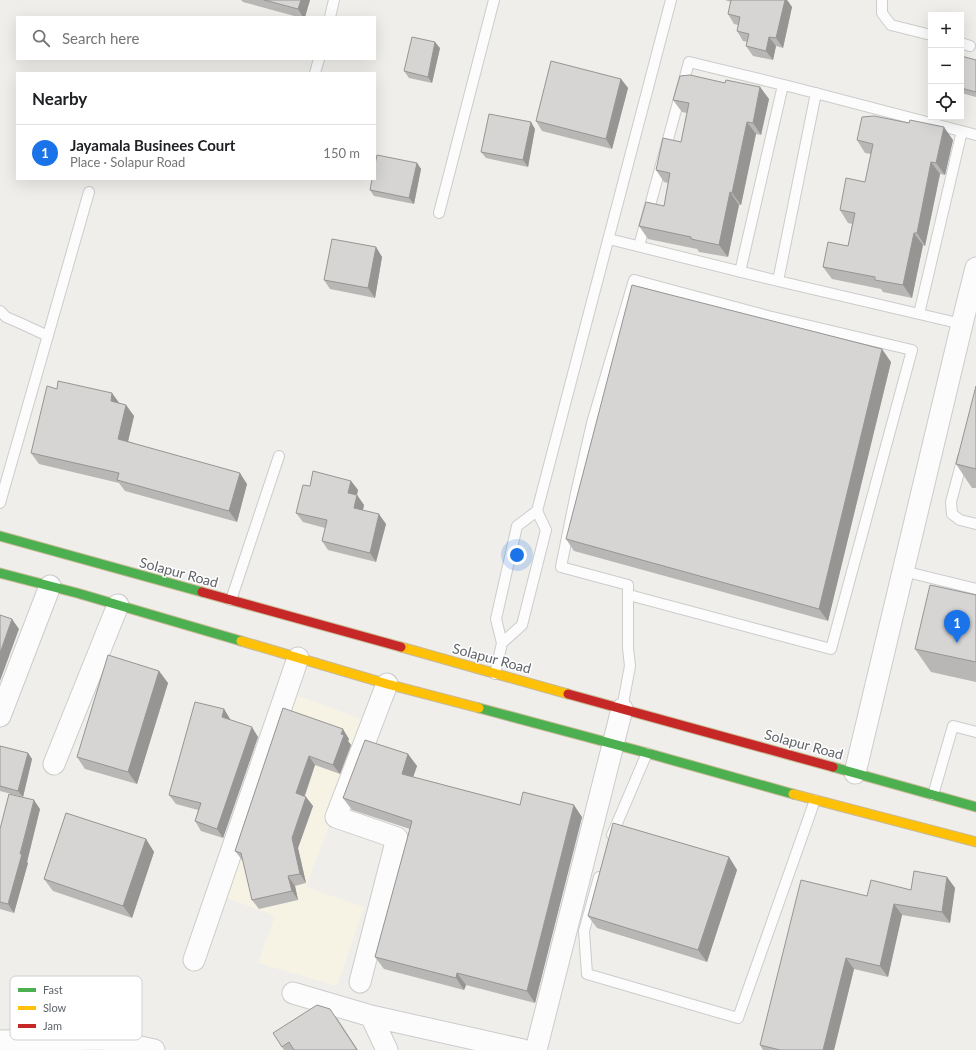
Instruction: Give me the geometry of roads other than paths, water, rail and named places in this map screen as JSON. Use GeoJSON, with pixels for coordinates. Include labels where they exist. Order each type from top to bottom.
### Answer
{"type":"FeatureCollection","features":[{"type":"Feature","properties":{"kind":"highway","name":"Solapur Road"},"geometry":{"type":"LineString","coordinates":[[0,536],[976,807]]}},
{"type":"Feature","properties":{"kind":"highway"},"geometry":{"type":"LineString","coordinates":[[0,573],[118,605],[387,684],[976,842]]}},
{"type":"Feature","properties":{"kind":"street"},"geometry":{"type":"LineString","coordinates":[[855,773],[975,274]]}},
{"type":"Feature","properties":{"kind":"street"},"geometry":{"type":"LineString","coordinates":[[0,716],[50,586]]}},
{"type":"Feature","properties":{"kind":"street"},"geometry":{"type":"LineString","coordinates":[[54,764],[118,605]]}},
{"type":"Feature","properties":{"kind":"street"},"geometry":{"type":"LineString","coordinates":[[194,960],[298,658]]}},
{"type":"Feature","properties":{"kind":"street"},"geometry":{"type":"LineString","coordinates":[[360,982],[397,838],[336,817],[387,684]]}},
{"type":"Feature","properties":{"kind":"street"},"geometry":{"type":"LineString","coordinates":[[536,1050],[622,709]]}},
{"type":"Feature","properties":{"kind":"street"},"geometry":{"type":"LineString","coordinates":[[293,993],[372,1016],[523,1050]]}},
{"type":"Feature","properties":{"kind":"street"},"geometry":{"type":"LineString","coordinates":[[372,1016],[387,1050]]}},
{"type":"Feature","properties":{"kind":"street"},"geometry":{"type":"LineString","coordinates":[[0,1041],[52,1040]]}},
{"type":"Feature","properties":{"kind":"street"},"geometry":{"type":"LineString","coordinates":[[109,1040],[154,1050]]}},
{"type":"Feature","properties":{"kind":"lane"},"geometry":{"type":"LineString","coordinates":[[330,16],[334,0]]}},
{"type":"Feature","properties":{"kind":"lane"},"geometry":{"type":"LineString","coordinates":[[439,214],[494,0]]}},
{"type":"Feature","properties":{"kind":"lane"},"geometry":{"type":"LineString","coordinates":[[495,674],[502,643],[496,619],[517,526],[537,511],[671,0]]}},
{"type":"Feature","properties":{"kind":"lane"},"geometry":{"type":"LineString","coordinates":[[882,0],[882,13],[891,25],[928,34]]}},
{"type":"Feature","properties":{"kind":"lane"},"geometry":{"type":"LineString","coordinates":[[315,72],[319,60]]}},
{"type":"Feature","properties":{"kind":"lane"},"geometry":{"type":"LineString","coordinates":[[639,246],[689,62],[816,93],[976,135]]}},
{"type":"Feature","properties":{"kind":"lane"},"geometry":{"type":"LineString","coordinates":[[740,272],[783,85]]}},
{"type":"Feature","properties":{"kind":"lane"},"geometry":{"type":"LineString","coordinates":[[778,281],[816,93]]}},
{"type":"Feature","properties":{"kind":"lane"},"geometry":{"type":"LineString","coordinates":[[919,314],[962,131]]}},
{"type":"Feature","properties":{"kind":"lane"},"geometry":{"type":"LineString","coordinates":[[0,503],[89,192]]}},
{"type":"Feature","properties":{"kind":"lane"},"geometry":{"type":"LineString","coordinates":[[609,239],[740,272],[962,324]]}},
{"type":"Feature","properties":{"kind":"lane"},"geometry":{"type":"LineString","coordinates":[[622,709],[630,666],[628,648],[628,595],[628,585],[561,567],[592,423],[634,280],[768,316],[912,350],[830,649],[628,595]]}},
{"type":"Feature","properties":{"kind":"lane"},"geometry":{"type":"LineString","coordinates":[[0,311],[6,318],[48,336]]}},
{"type":"Feature","properties":{"kind":"lane"},"geometry":{"type":"LineString","coordinates":[[966,449],[951,502],[952,514],[960,520],[976,524]]}},
{"type":"Feature","properties":{"kind":"lane"},"geometry":{"type":"LineString","coordinates":[[231,600],[279,456]]}},
{"type":"Feature","properties":{"kind":"lane"},"geometry":{"type":"LineString","coordinates":[[502,643],[522,625],[546,530],[537,511]]}},
{"type":"Feature","properties":{"kind":"lane"},"geometry":{"type":"LineString","coordinates":[[903,570],[976,589]]}},
{"type":"Feature","properties":{"kind":"lane"},"geometry":{"type":"LineString","coordinates":[[933,795],[953,726],[976,732]]}},
{"type":"Feature","properties":{"kind":"lane"},"geometry":{"type":"LineString","coordinates":[[609,841],[647,753]]}},
{"type":"Feature","properties":{"kind":"lane"},"geometry":{"type":"LineString","coordinates":[[601,871],[584,931],[586,974],[738,1018],[815,800]]}},
{"type":"Feature","properties":{"kind":"place","name":"Jayamala Businees Court"},"geometry":{"type":"Point","coordinates":[957,643]}}]}
